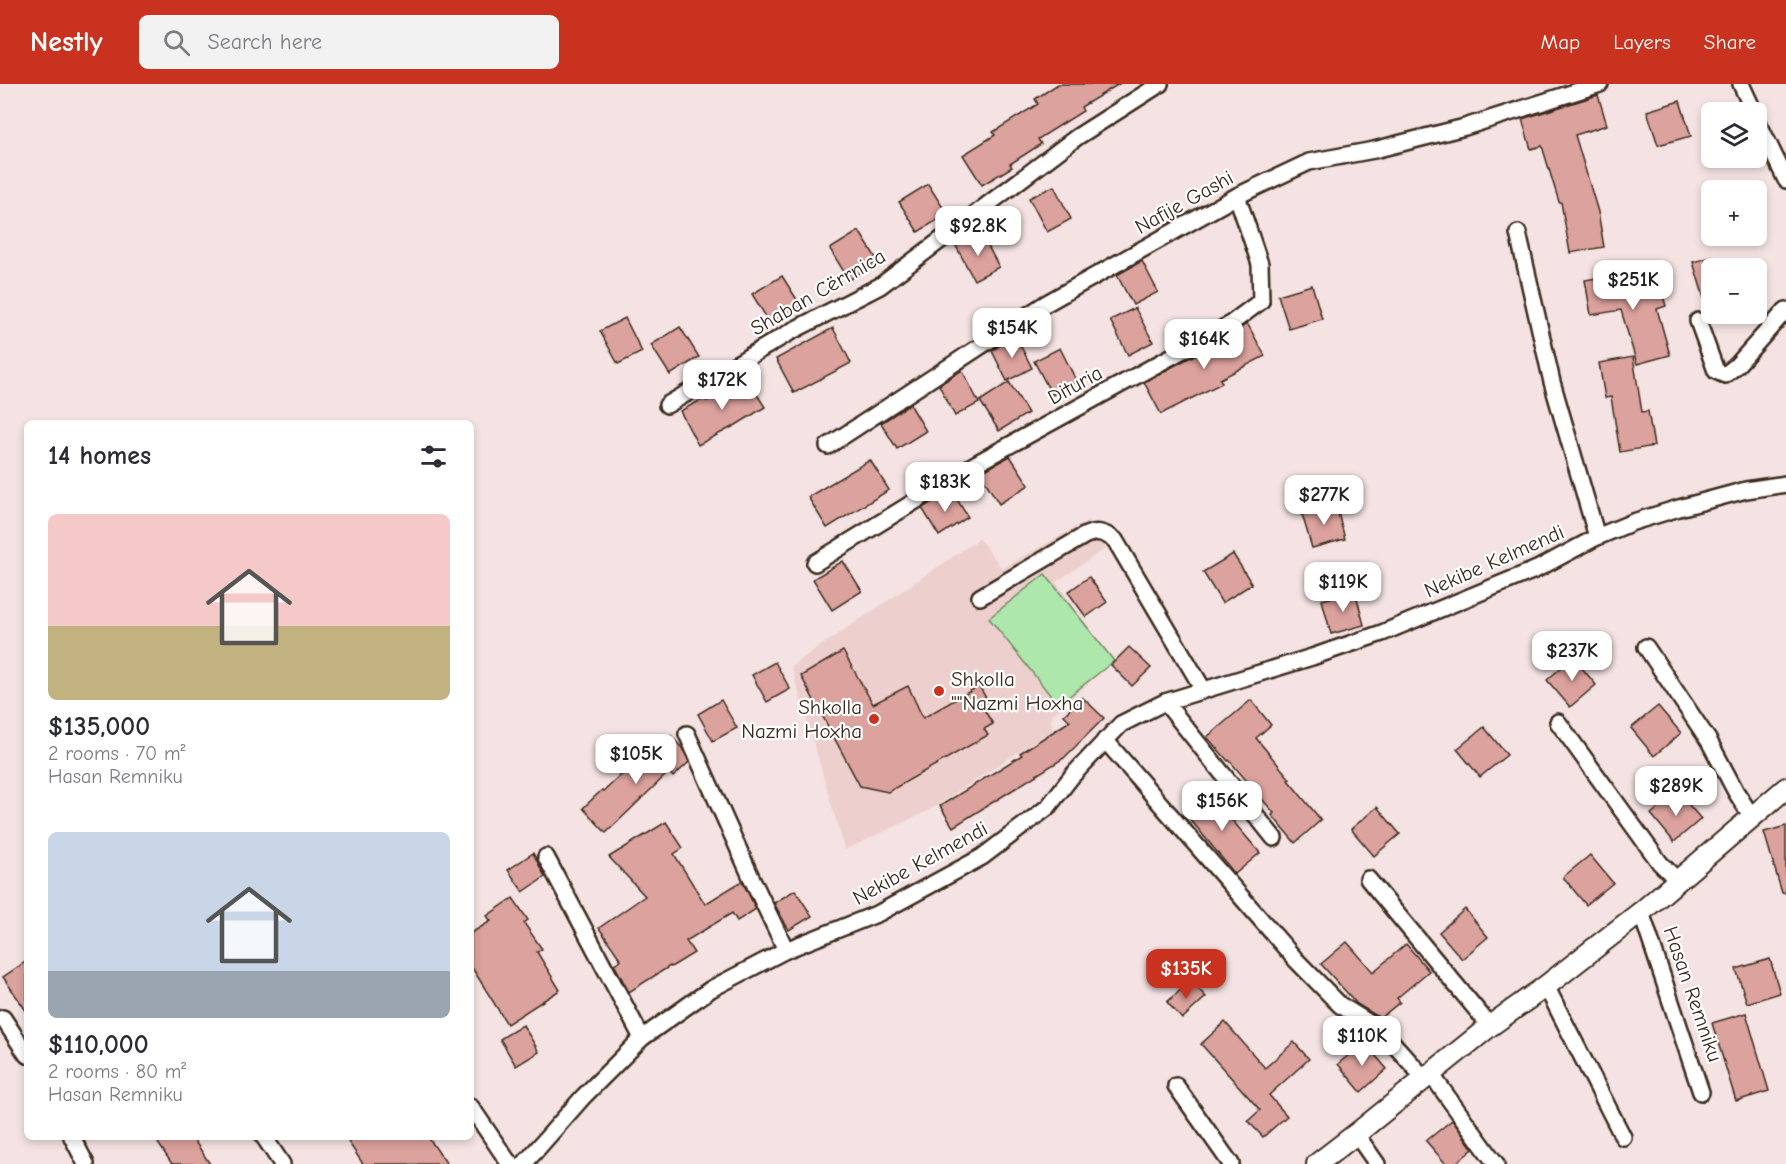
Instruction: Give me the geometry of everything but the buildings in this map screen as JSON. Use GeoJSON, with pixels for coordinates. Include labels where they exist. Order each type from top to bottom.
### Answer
{"type":"FeatureCollection","features":[{"type":"Feature","properties":{"kind":"street","name":"Shaban Cërrnica"},"geometry":{"type":"LineString","coordinates":[[667,405],[792,331],[880,286],[1077,137],[1160,84]]}},
{"type":"Feature","properties":{"kind":"street","name":"Nafije Gashi"},"geometry":{"type":"LineString","coordinates":[[828,446],[1045,304],[1237,196],[1309,162],[1374,150],[1465,127],[1600,84]]}},
{"type":"Feature","properties":{"kind":"street"},"geometry":{"type":"LineString","coordinates":[[1741,84],[1749,102]]}},
{"type":"Feature","properties":{"kind":"street"},"geometry":{"type":"LineString","coordinates":[[1767,141],[1786,180]]}},
{"type":"Feature","properties":{"kind":"street","name":"Dituria"},"geometry":{"type":"LineString","coordinates":[[814,563],[976,463],[1228,325],[1261,301],[1260,264],[1237,196]]}},
{"type":"Feature","properties":{"kind":"street","name":"Nekibe Kelmendi"},"geometry":{"type":"LineString","coordinates":[[1518,233],[1552,382],[1597,537]]}},
{"type":"Feature","properties":{"kind":"street"},"geometry":{"type":"LineString","coordinates":[[1698,321],[1716,371],[1725,375],[1737,365],[1786,310]]}},
{"type":"Feature","properties":{"kind":"street","name":"Nekibe Kelmendi"},"geometry":{"type":"LineString","coordinates":[[524,1164],[583,1097],[642,1038],[711,989],[786,950],[879,913],[982,857],[1048,807],[1072,776],[1121,724],[1165,702],[1382,633],[1538,569],[1597,537],[1633,522],[1746,490],[1786,484]]}},
{"type":"Feature","properties":{"kind":"street"},"geometry":{"type":"LineString","coordinates":[[980,597],[1084,536],[1094,532],[1104,533],[1115,540],[1203,689]]}},
{"type":"Feature","properties":{"kind":"street"},"geometry":{"type":"LineString","coordinates":[[1646,647],[1709,741],[1752,817]]}},
{"type":"Feature","properties":{"kind":"street"},"geometry":{"type":"LineString","coordinates":[[1165,702],[1274,838]]}},
{"type":"Feature","properties":{"kind":"street"},"geometry":{"type":"LineString","coordinates":[[1558,722],[1660,863],[1678,881]]}},
{"type":"Feature","properties":{"kind":"street"},"geometry":{"type":"LineString","coordinates":[[687,734],[786,950]]}},
{"type":"Feature","properties":{"kind":"street"},"geometry":{"type":"LineString","coordinates":[[1105,740],[1296,960],[1341,1005],[1382,1031],[1428,1076],[1496,1164]]}},
{"type":"Feature","properties":{"kind":"street","name":"Hasan Remniku"},"geometry":{"type":"LineString","coordinates":[[1317,1164],[1490,1026],[1546,986],[1641,912],[1786,788]]}},
{"type":"Feature","properties":{"kind":"street"},"geometry":{"type":"LineString","coordinates":[[546,857],[642,1038]]}},
{"type":"Feature","properties":{"kind":"street"},"geometry":{"type":"LineString","coordinates":[[1368,879],[1490,1026]]}},
{"type":"Feature","properties":{"kind":"street","name":"Hasan Remniku"},"geometry":{"type":"LineString","coordinates":[[1641,912],[1701,1092]]}},
{"type":"Feature","properties":{"kind":"street"},"geometry":{"type":"LineString","coordinates":[[1546,986],[1623,1137]]}},
{"type":"Feature","properties":{"kind":"street"},"geometry":{"type":"LineString","coordinates":[[3,1018],[24,1050]]}},
{"type":"Feature","properties":{"kind":"street"},"geometry":{"type":"LineString","coordinates":[[1176,1086],[1231,1164]]}},
{"type":"Feature","properties":{"kind":"street"},"geometry":{"type":"LineString","coordinates":[[474,1111],[512,1164]]}},
{"type":"Feature","properties":{"kind":"street"},"geometry":{"type":"LineString","coordinates":[[1356,1134],[1377,1164]]}},
{"type":"Feature","properties":{"kind":"street"},"geometry":{"type":"LineString","coordinates":[[74,1140],[86,1164]]}},
{"type":"Feature","properties":{"kind":"street"},"geometry":{"type":"LineString","coordinates":[[266,1140],[282,1164]]}},
{"type":"Feature","properties":{"kind":"shaded area","name":"Shkolla \"\"Nazmi Hoxha"},"geometry":{"type":"Polygon","coordinates":[[[1089,520],[1106,548],[1056,582],[1114,661],[1051,716],[1052,730],[928,811],[845,850],[791,666],[979,539],[1002,568],[1089,520]]]}},
{"type":"Feature","properties":{"kind":"green space"},"geometry":{"type":"Polygon","coordinates":[[[1045,574],[1114,661],[1058,705],[989,618],[1045,574]]]}},
{"type":"Feature","properties":{"kind":"place","name":"Shkolla \"\"Nazmi Hoxha"},"geometry":{"type":"Point","coordinates":[939,691]}},
{"type":"Feature","properties":{"kind":"place","name":"Shkolla Nazmi Hoxha"},"geometry":{"type":"Point","coordinates":[874,719]}}]}
